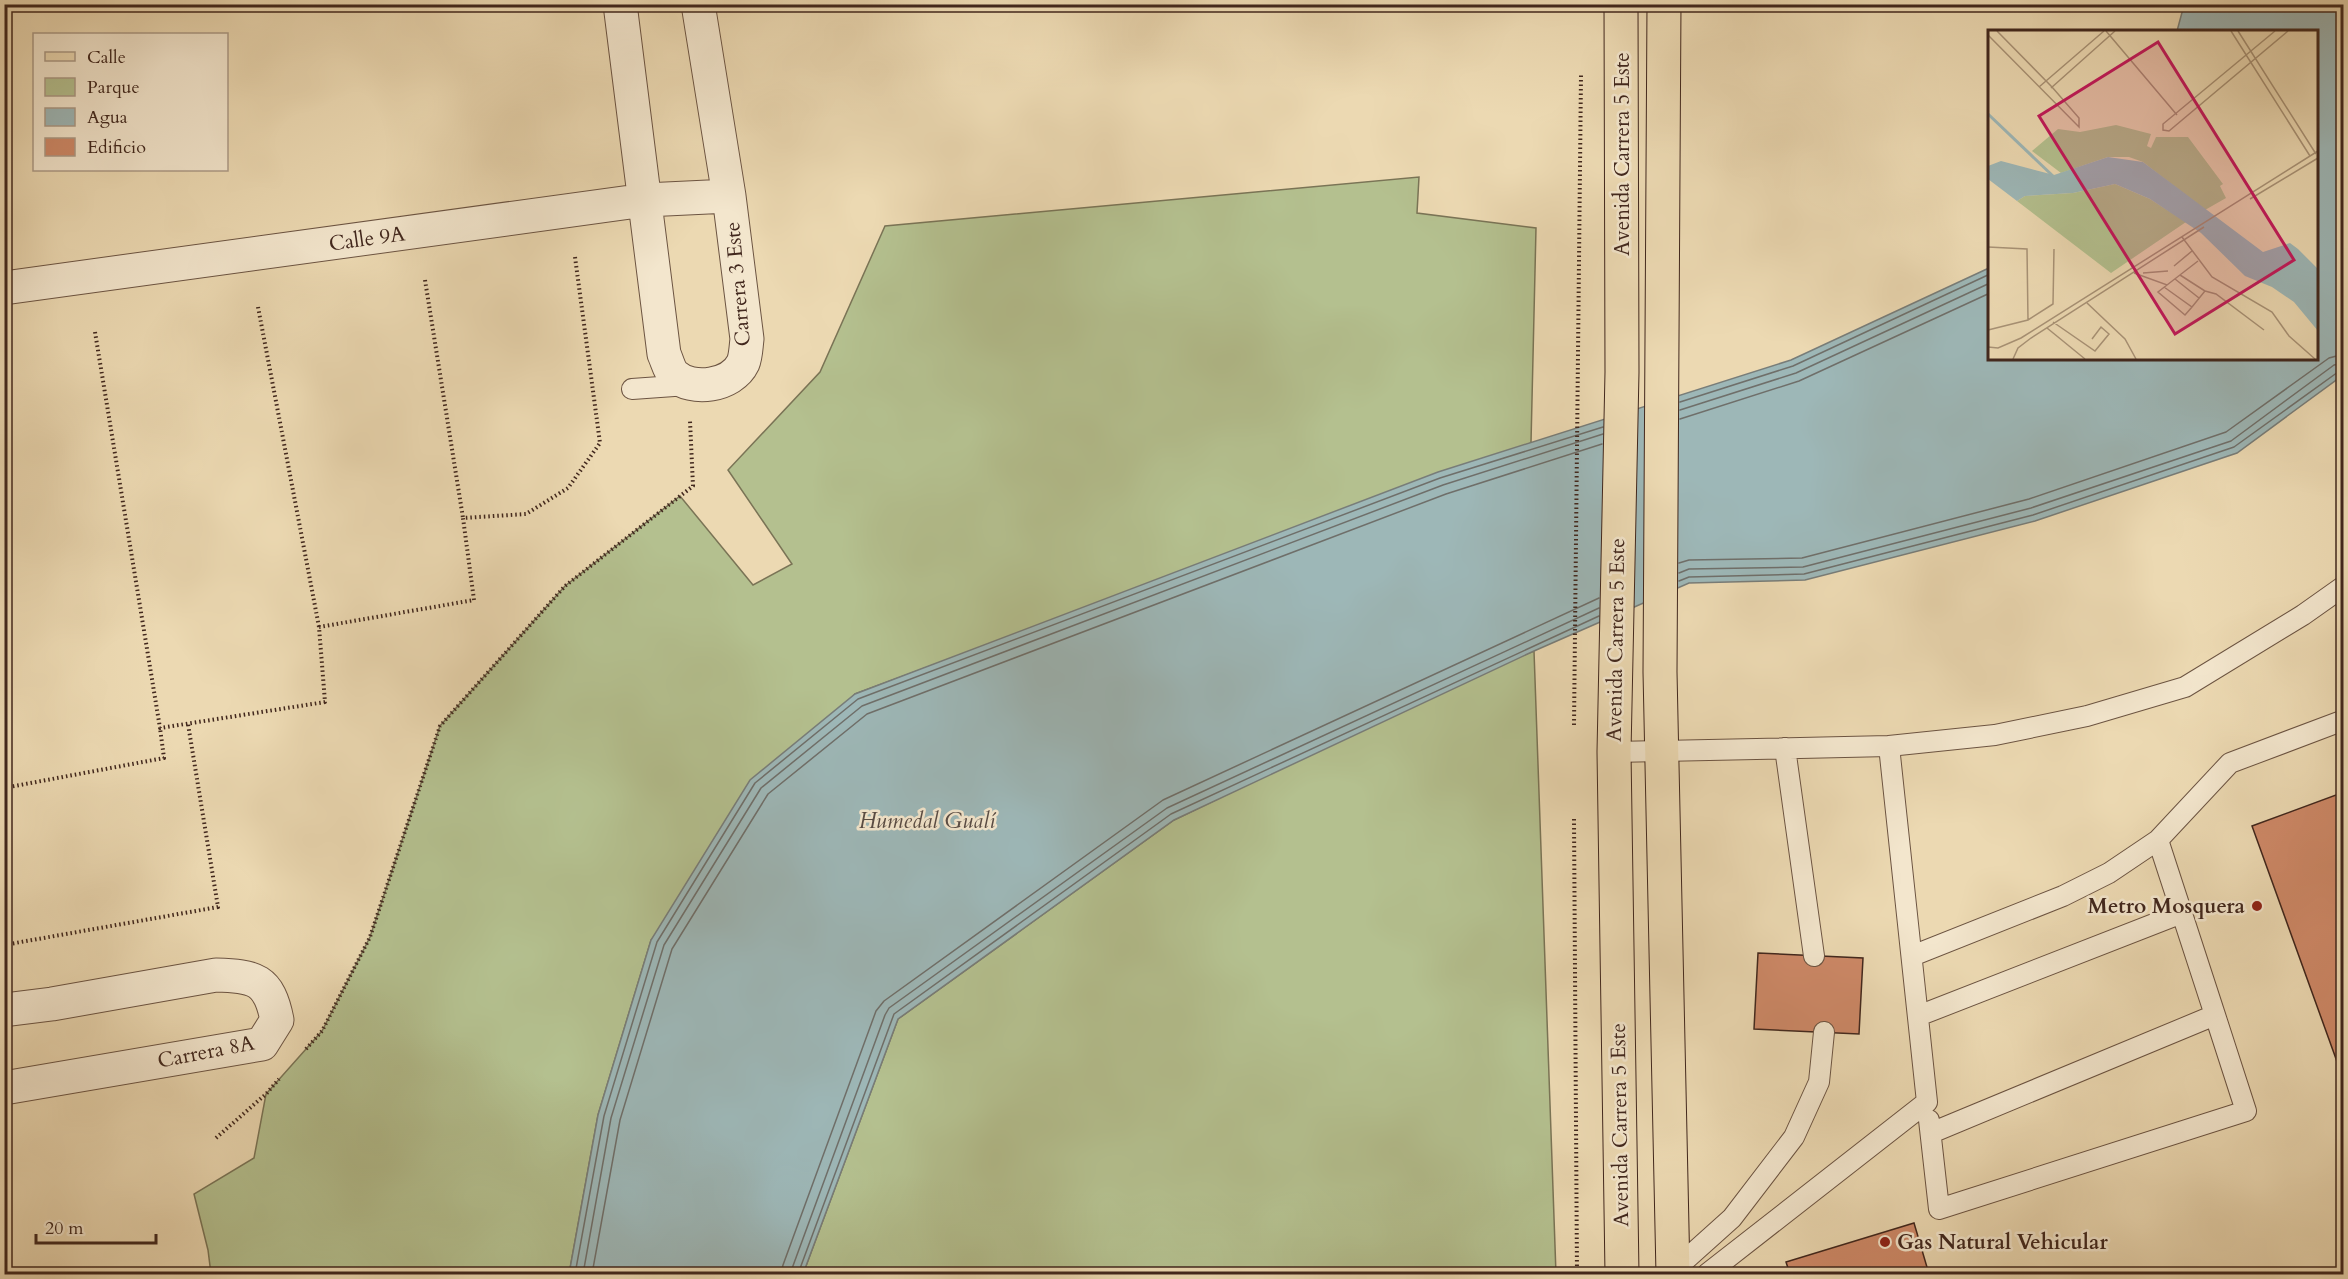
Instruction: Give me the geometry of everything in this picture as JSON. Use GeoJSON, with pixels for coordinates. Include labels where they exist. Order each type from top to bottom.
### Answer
{"type":"FeatureCollection","features":[{"type":"Feature","properties":{"kind":"main road","name":"Avenida Carrera 5 Este"},"geometry":{"type":"LineString","coordinates":[[1622,4],[1622,372],[1614,752],[1622,1275]]}},
{"type":"Feature","properties":{"kind":"main road","name":"Avenida Carrera 5 Este"},"geometry":{"type":"LineString","coordinates":[[1664,4],[1660,672],[1672,1273]]}},
{"type":"Feature","properties":{"kind":"street"},"geometry":{"type":"LineString","coordinates":[[620,4],[664,354],[672,374],[688,385]]}},
{"type":"Feature","properties":{"kind":"street","name":"Carrera 3 Este"},"geometry":{"type":"LineString","coordinates":[[688,385],[711,384],[732,376],[743,363],[747,339],[729,196],[698,4]]}},
{"type":"Feature","properties":{"kind":"street","name":"Calle 9A"},"geometry":{"type":"LineString","coordinates":[[4,288],[645,201],[729,196]]}},
{"type":"Feature","properties":{"kind":"street","name":"Carrera 8A"},"geometry":{"type":"LineString","coordinates":[[4,1010],[52,1004],[216,975],[240,976],[260,983],[273,998],[277,1020],[262,1044],[4,1088]]}},
{"type":"Feature","properties":{"kind":"lane"},"geometry":{"type":"LineString","coordinates":[[632,389],[688,385]]}},
{"type":"Feature","properties":{"kind":"lane"},"geometry":{"type":"LineString","coordinates":[[1614,752],[1889,746],[1995,735],[2087,716],[2185,687],[2303,615],[2343,586]]}},
{"type":"Feature","properties":{"kind":"lane"},"geometry":{"type":"LineString","coordinates":[[1912,956],[2063,896],[2109,873],[2158,840],[2230,764],[2343,720]]}},
{"type":"Feature","properties":{"kind":"lane"},"geometry":{"type":"LineString","coordinates":[[1889,746],[1939,1209],[2246,1111],[2158,840]]}},
{"type":"Feature","properties":{"kind":"lane"},"geometry":{"type":"LineString","coordinates":[[1785,748],[1814,956]]}},
{"type":"Feature","properties":{"kind":"lane"},"geometry":{"type":"LineString","coordinates":[[1918,1016],[2182,913]]}},
{"type":"Feature","properties":{"kind":"lane"},"geometry":{"type":"LineString","coordinates":[[1931,1133],[2215,1015]]}},
{"type":"Feature","properties":{"kind":"lane"},"geometry":{"type":"LineString","coordinates":[[1672,1273],[1732,1218],[1794,1137],[1819,1082],[1824,1032]]}},
{"type":"Feature","properties":{"kind":"lane"},"geometry":{"type":"LineString","coordinates":[[1707,1275],[1927,1102]]}},
{"type":"Feature","properties":{"kind":"path"},"geometry":{"type":"LineString","coordinates":[[1574,725],[1581,64]]}},
{"type":"Feature","properties":{"kind":"path"},"geometry":{"type":"LineString","coordinates":[[463,518],[526,514],[567,488],[600,443],[575,256]]}},
{"type":"Feature","properties":{"kind":"path"},"geometry":{"type":"LineString","coordinates":[[319,627],[474,600],[425,280]]}},
{"type":"Feature","properties":{"kind":"path"},"geometry":{"type":"LineString","coordinates":[[160,728],[325,702],[319,627],[258,307]]}},
{"type":"Feature","properties":{"kind":"path"},"geometry":{"type":"LineString","coordinates":[[4,788],[164,758],[95,332]]}},
{"type":"Feature","properties":{"kind":"path"},"geometry":{"type":"LineString","coordinates":[[298,1058],[322,1031],[369,937],[440,726],[565,586],[693,486],[688,385]]}},
{"type":"Feature","properties":{"kind":"path"},"geometry":{"type":"LineString","coordinates":[[4,945],[218,907],[188,724]]}},
{"type":"Feature","properties":{"kind":"path"},"geometry":{"type":"LineString","coordinates":[[1574,809],[1577,1275]]}},
{"type":"Feature","properties":{"kind":"path"},"geometry":{"type":"LineString","coordinates":[[216,1138],[266,1094],[282,1076]]}},
{"type":"Feature","properties":{"kind":"green space"},"geometry":{"type":"Polygon","coordinates":[[[1419,177],[1417,213],[1536,228],[1531,443],[855,694],[651,940],[598,1115],[569,1274],[211,1274],[208,1250],[194,1194],[254,1158],[266,1094],[322,1031],[370,937],[440,726],[565,586],[680,496],[753,585],[792,564],[728,470],[820,372],[885,226],[1419,177]]]}},
{"type":"Feature","properties":{"kind":"green space"},"geometry":{"type":"Polygon","coordinates":[[[1534,651],[1556,1274],[803,1274],[898,1019],[1174,820],[1472,676],[1534,651]]]}},
{"type":"Feature","properties":{"kind":"water","name":"Humedal Gualí"},"geometry":{"type":"Polygon","coordinates":[[[2184,5],[2343,5],[2343,375],[2237,453],[2035,521],[1805,580],[1689,583],[1534,651],[1174,820],[898,1019],[803,1274],[569,1274],[598,1115],[651,940],[750,780],[855,694],[1438,472],[1791,360],[1988,268],[1988,360],[2318,360],[2318,30],[2177,30],[2184,5]]]}},
{"type":"Feature","properties":{"kind":"building"},"geometry":{"type":"Polygon","coordinates":[[[2344,792],[2344,1081],[2252,826],[2344,792]]]}},
{"type":"Feature","properties":{"kind":"building"},"geometry":{"type":"Polygon","coordinates":[[[1758,953],[1863,958],[1859,1034],[1754,1029],[1758,953]]]}},
{"type":"Feature","properties":{"kind":"building","name":"Gas Natural Vehicular"},"geometry":{"type":"Polygon","coordinates":[[[1914,1223],[1929,1274],[1790,1274],[1786,1262],[1914,1223]]]}},
{"type":"Feature","properties":{"kind":"place","name":"Metro Mosquera"},"geometry":{"type":"Point","coordinates":[2257,906]}},
{"type":"Feature","properties":{"kind":"place","name":"Gas Natural Vehicular"},"geometry":{"type":"Point","coordinates":[1885,1242]}}]}
